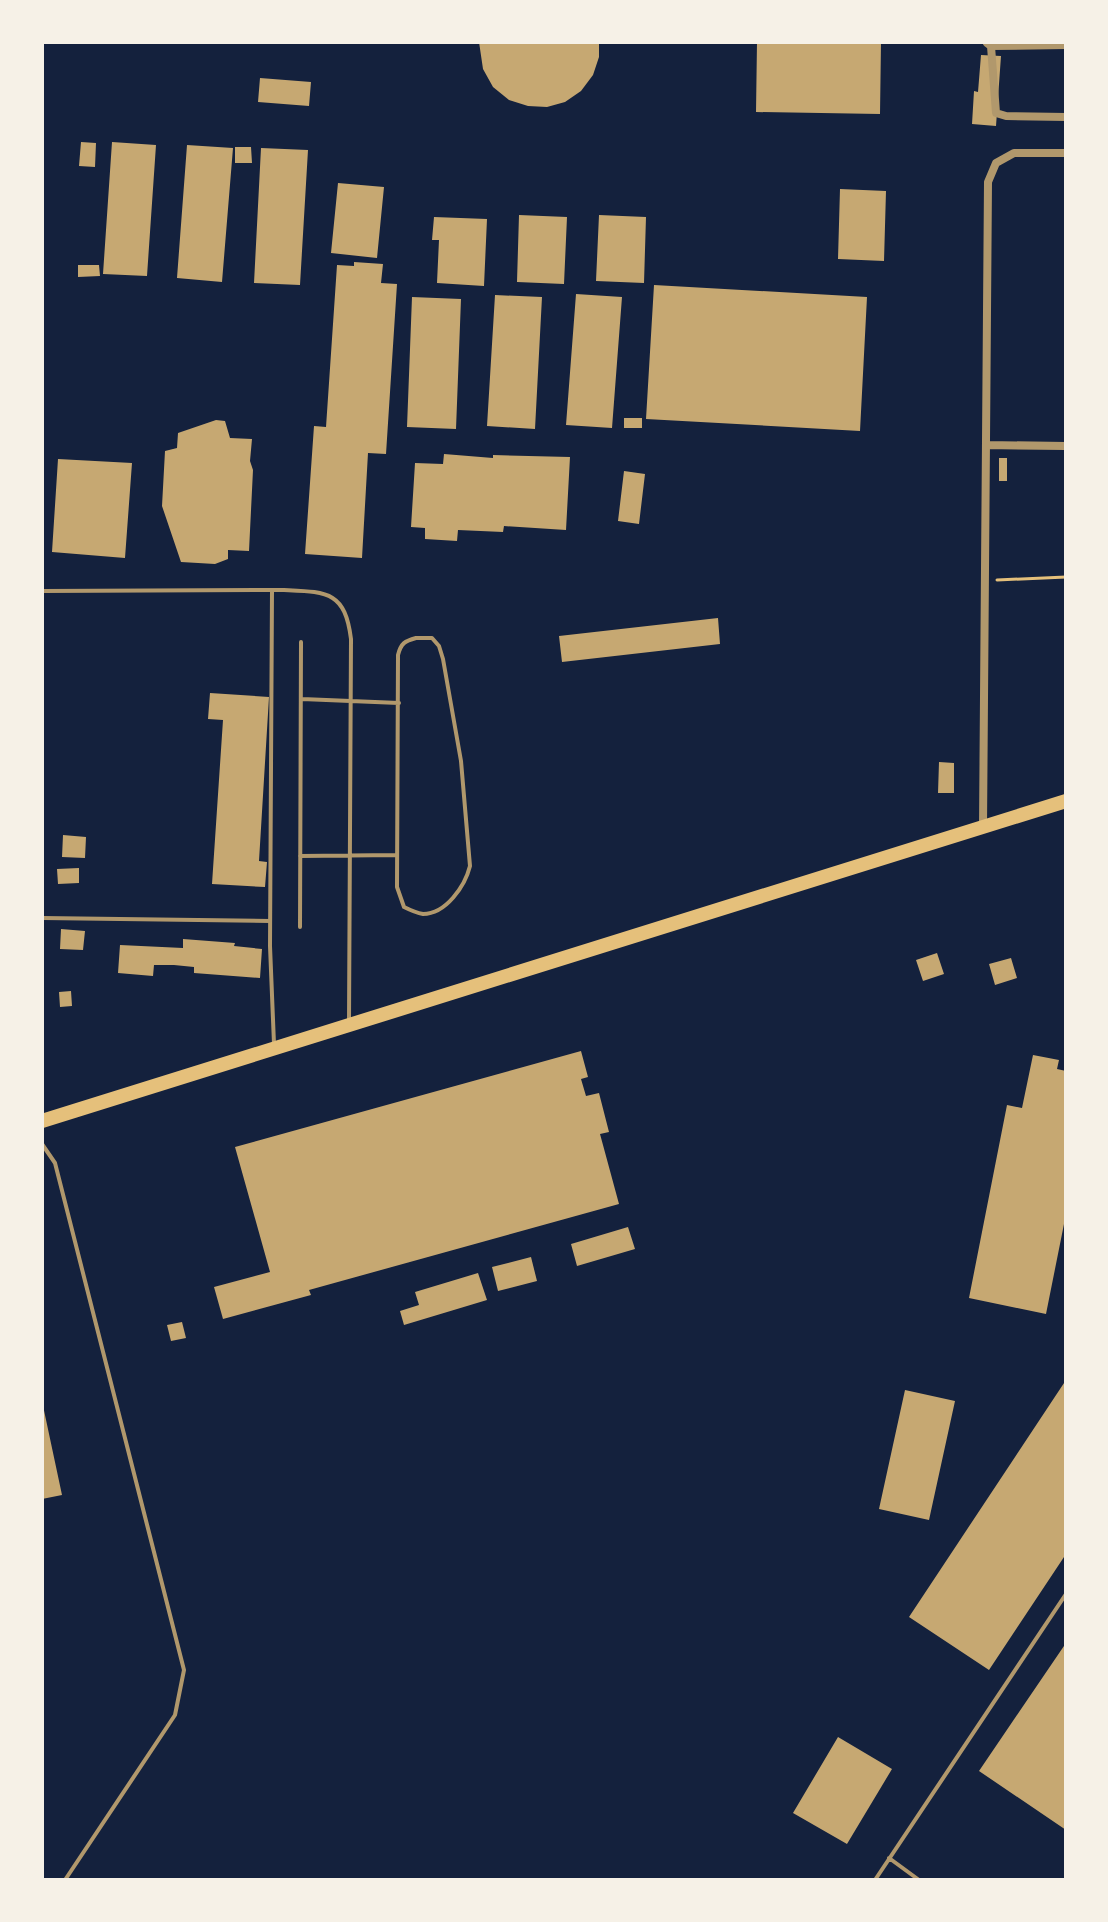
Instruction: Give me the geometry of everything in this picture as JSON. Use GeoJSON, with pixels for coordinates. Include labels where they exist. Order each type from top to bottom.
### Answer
{"type":"FeatureCollection","features":[{"type":"Feature","properties":{"kind":"main road"},"geometry":{"type":"LineString","coordinates":[[42,1121],[1066,801]]}},
{"type":"Feature","properties":{"kind":"street"},"geometry":{"type":"LineString","coordinates":[[1066,45],[989,44],[996,113],[1006,116],[1066,117]]}},
{"type":"Feature","properties":{"kind":"street"},"geometry":{"type":"LineString","coordinates":[[983,827],[988,182],[996,163],[1014,153],[1066,153]]}},
{"type":"Feature","properties":{"kind":"street"},"geometry":{"type":"LineString","coordinates":[[986,445],[1066,446]]}},
{"type":"Feature","properties":{"kind":"lane"},"geometry":{"type":"LineString","coordinates":[[272,590],[270,921],[274,1048]]}},
{"type":"Feature","properties":{"kind":"lane"},"geometry":{"type":"LineString","coordinates":[[42,591],[272,590],[319,592],[331,595],[340,602],[349,620],[351,639],[349,1025]]}},
{"type":"Feature","properties":{"kind":"lane"},"geometry":{"type":"LineString","coordinates":[[416,638],[432,638],[439,646],[443,659],[461,761],[470,866],[466,880],[452,899],[432,912],[420,914],[404,907],[397,887],[399,703],[398,655],[401,646],[405,641],[416,638]]}},
{"type":"Feature","properties":{"kind":"lane"},"geometry":{"type":"LineString","coordinates":[[300,927],[301,642]]}},
{"type":"Feature","properties":{"kind":"lane"},"geometry":{"type":"LineString","coordinates":[[301,699],[399,703]]}},
{"type":"Feature","properties":{"kind":"lane"},"geometry":{"type":"LineString","coordinates":[[300,856],[397,855]]}},
{"type":"Feature","properties":{"kind":"lane"},"geometry":{"type":"LineString","coordinates":[[42,918],[270,921]]}},
{"type":"Feature","properties":{"kind":"lane"},"geometry":{"type":"LineString","coordinates":[[42,1144],[55,1163],[184,1670],[175,1715],[65,1880]]}},
{"type":"Feature","properties":{"kind":"lane"},"geometry":{"type":"LineString","coordinates":[[875,1880],[1066,1594]]}},
{"type":"Feature","properties":{"kind":"lane"},"geometry":{"type":"LineString","coordinates":[[889,1858],[919,1880]]}},
{"type":"Feature","properties":{"kind":"path"},"geometry":{"type":"LineString","coordinates":[[985,580],[1066,577]]}},
{"type":"Feature","properties":{"kind":"building"},"geometry":{"type":"Polygon","coordinates":[[[479,42],[599,42],[599,57],[593,75],[581,91],[565,102],[547,107],[528,106],[509,100],[493,87],[483,69],[479,42]]]}},
{"type":"Feature","properties":{"kind":"building"},"geometry":{"type":"Polygon","coordinates":[[[757,42],[881,42],[880,114],[756,112],[757,42]]]}},
{"type":"Feature","properties":{"kind":"building"},"geometry":{"type":"Polygon","coordinates":[[[981,55],[1001,56],[996,126],[972,124],[981,55]]]}},
{"type":"Feature","properties":{"kind":"building"},"geometry":{"type":"Polygon","coordinates":[[[260,78],[311,82],[309,106],[258,102],[260,78]]]}},
{"type":"Feature","properties":{"kind":"building"},"geometry":{"type":"Polygon","coordinates":[[[81,142],[96,143],[95,167],[79,166],[81,142]]]}},
{"type":"Feature","properties":{"kind":"building"},"geometry":{"type":"Polygon","coordinates":[[[112,142],[156,145],[147,276],[103,274],[112,142]]]}},
{"type":"Feature","properties":{"kind":"building"},"geometry":{"type":"Polygon","coordinates":[[[187,145],[233,148],[222,282],[177,278],[187,145]]]}},
{"type":"Feature","properties":{"kind":"building"},"geometry":{"type":"Polygon","coordinates":[[[235,147],[251,147],[252,163],[235,163],[235,147]]]}},
{"type":"Feature","properties":{"kind":"building"},"geometry":{"type":"Polygon","coordinates":[[[261,148],[308,150],[300,285],[254,283],[261,148]]]}},
{"type":"Feature","properties":{"kind":"building"},"geometry":{"type":"Polygon","coordinates":[[[338,183],[384,187],[377,258],[331,253],[338,183]]]}},
{"type":"Feature","properties":{"kind":"building"},"geometry":{"type":"Polygon","coordinates":[[[840,189],[886,191],[884,261],[838,259],[840,189]]]}},
{"type":"Feature","properties":{"kind":"building"},"geometry":{"type":"Polygon","coordinates":[[[519,215],[567,217],[564,284],[517,282],[519,215]]]}},
{"type":"Feature","properties":{"kind":"building"},"geometry":{"type":"Polygon","coordinates":[[[599,215],[646,217],[644,283],[596,281],[599,215]]]}},
{"type":"Feature","properties":{"kind":"building"},"geometry":{"type":"Polygon","coordinates":[[[434,217],[487,219],[484,286],[437,283],[439,240],[432,240],[434,217]]]}},
{"type":"Feature","properties":{"kind":"building"},"geometry":{"type":"Polygon","coordinates":[[[354,262],[383,264],[381,283],[397,284],[386,454],[368,453],[362,558],[305,554],[314,426],[326,427],[337,265],[354,266],[354,262]]]}},
{"type":"Feature","properties":{"kind":"building"},"geometry":{"type":"Polygon","coordinates":[[[78,265],[99,265],[100,276],[78,277],[78,265]]]}},
{"type":"Feature","properties":{"kind":"building"},"geometry":{"type":"Polygon","coordinates":[[[654,285],[867,297],[860,431],[646,419],[654,285]]]}},
{"type":"Feature","properties":{"kind":"building"},"geometry":{"type":"Polygon","coordinates":[[[576,294],[622,297],[612,428],[566,425],[576,294]]]}},
{"type":"Feature","properties":{"kind":"building"},"geometry":{"type":"Polygon","coordinates":[[[495,295],[542,297],[535,429],[487,426],[495,295]]]}},
{"type":"Feature","properties":{"kind":"building"},"geometry":{"type":"Polygon","coordinates":[[[412,297],[461,299],[456,429],[407,427],[412,297]]]}},
{"type":"Feature","properties":{"kind":"building"},"geometry":{"type":"Polygon","coordinates":[[[624,418],[642,418],[642,428],[624,428],[624,418]]]}},
{"type":"Feature","properties":{"kind":"building"},"geometry":{"type":"Polygon","coordinates":[[[216,420],[225,421],[230,438],[252,439],[249,551],[228,550],[228,559],[215,564],[181,562],[162,506],[165,451],[177,448],[178,433],[216,420]]]}},
{"type":"Feature","properties":{"kind":"building"},"geometry":{"type":"Polygon","coordinates":[[[444,454],[493,458],[493,455],[570,457],[566,530],[504,526],[503,532],[458,530],[457,541],[425,539],[425,528],[411,527],[415,463],[443,464],[444,454]]]}},
{"type":"Feature","properties":{"kind":"building"},"geometry":{"type":"Polygon","coordinates":[[[999,458],[1007,458],[1007,481],[999,481],[999,458]]]}},
{"type":"Feature","properties":{"kind":"building"},"geometry":{"type":"Polygon","coordinates":[[[58,459],[132,463],[125,558],[52,552],[58,459]]]}},
{"type":"Feature","properties":{"kind":"building"},"geometry":{"type":"Polygon","coordinates":[[[624,471],[645,474],[639,524],[618,521],[624,471]]]}},
{"type":"Feature","properties":{"kind":"building"},"geometry":{"type":"Polygon","coordinates":[[[718,618],[720,644],[562,662],[559,636],[718,618]]]}},
{"type":"Feature","properties":{"kind":"building"},"geometry":{"type":"Polygon","coordinates":[[[210,693],[269,697],[259,861],[267,862],[265,887],[212,884],[223,720],[208,719],[210,693]]]}},
{"type":"Feature","properties":{"kind":"building"},"geometry":{"type":"Polygon","coordinates":[[[939,762],[954,763],[954,793],[938,793],[939,762]]]}},
{"type":"Feature","properties":{"kind":"building"},"geometry":{"type":"Polygon","coordinates":[[[63,835],[86,837],[85,858],[62,857],[63,835]]]}},
{"type":"Feature","properties":{"kind":"building"},"geometry":{"type":"Polygon","coordinates":[[[79,868],[79,883],[58,884],[57,869],[79,868]]]}},
{"type":"Feature","properties":{"kind":"building"},"geometry":{"type":"Polygon","coordinates":[[[61,929],[85,931],[83,950],[60,949],[61,929]]]}},
{"type":"Feature","properties":{"kind":"building"},"geometry":{"type":"Polygon","coordinates":[[[183,939],[235,943],[234,946],[262,949],[260,978],[194,973],[194,967],[174,965],[154,965],[153,976],[118,973],[120,945],[183,948],[183,939]]]}},
{"type":"Feature","properties":{"kind":"building"},"geometry":{"type":"Polygon","coordinates":[[[937,953],[944,974],[923,981],[916,960],[937,953]]]}},
{"type":"Feature","properties":{"kind":"building"},"geometry":{"type":"Polygon","coordinates":[[[1011,958],[1017,978],[995,985],[989,964],[1011,958]]]}},
{"type":"Feature","properties":{"kind":"building"},"geometry":{"type":"Polygon","coordinates":[[[71,991],[72,1006],[60,1007],[59,992],[71,991]]]}},
{"type":"Feature","properties":{"kind":"building"},"geometry":{"type":"Polygon","coordinates":[[[581,1051],[588,1077],[581,1079],[586,1096],[599,1093],[609,1132],[600,1134],[619,1204],[309,1290],[311,1295],[223,1319],[214,1287],[270,1272],[235,1147],[581,1051]]]}},
{"type":"Feature","properties":{"kind":"building"},"geometry":{"type":"Polygon","coordinates":[[[1033,1055],[1059,1060],[1057,1069],[1066,1071],[1066,1214],[1046,1314],[969,1298],[1007,1105],[1022,1108],[1033,1055]]]}},
{"type":"Feature","properties":{"kind":"building"},"geometry":{"type":"Polygon","coordinates":[[[628,1227],[635,1249],[577,1266],[571,1244],[628,1227]]]}},
{"type":"Feature","properties":{"kind":"building"},"geometry":{"type":"Polygon","coordinates":[[[531,1257],[537,1281],[498,1291],[492,1267],[531,1257]]]}},
{"type":"Feature","properties":{"kind":"building"},"geometry":{"type":"Polygon","coordinates":[[[478,1273],[487,1300],[404,1325],[400,1311],[419,1305],[415,1292],[478,1273]]]}},
{"type":"Feature","properties":{"kind":"building"},"geometry":{"type":"Polygon","coordinates":[[[182,1322],[186,1338],[171,1341],[167,1325],[182,1322]]]}},
{"type":"Feature","properties":{"kind":"building"},"geometry":{"type":"Polygon","coordinates":[[[1066,1380],[1066,1554],[989,1670],[909,1617],[1066,1380]]]}},
{"type":"Feature","properties":{"kind":"building"},"geometry":{"type":"Polygon","coordinates":[[[905,1390],[955,1401],[929,1520],[879,1509],[905,1390]]]}},
{"type":"Feature","properties":{"kind":"building"},"geometry":{"type":"Polygon","coordinates":[[[42,1401],[62,1495],[42,1499],[42,1401]]]}},
{"type":"Feature","properties":{"kind":"building"},"geometry":{"type":"Polygon","coordinates":[[[1066,1643],[1066,1830],[979,1771],[1066,1643]]]}},
{"type":"Feature","properties":{"kind":"building"},"geometry":{"type":"Polygon","coordinates":[[[838,1737],[892,1769],[847,1844],[793,1813],[838,1737]]]}}]}
